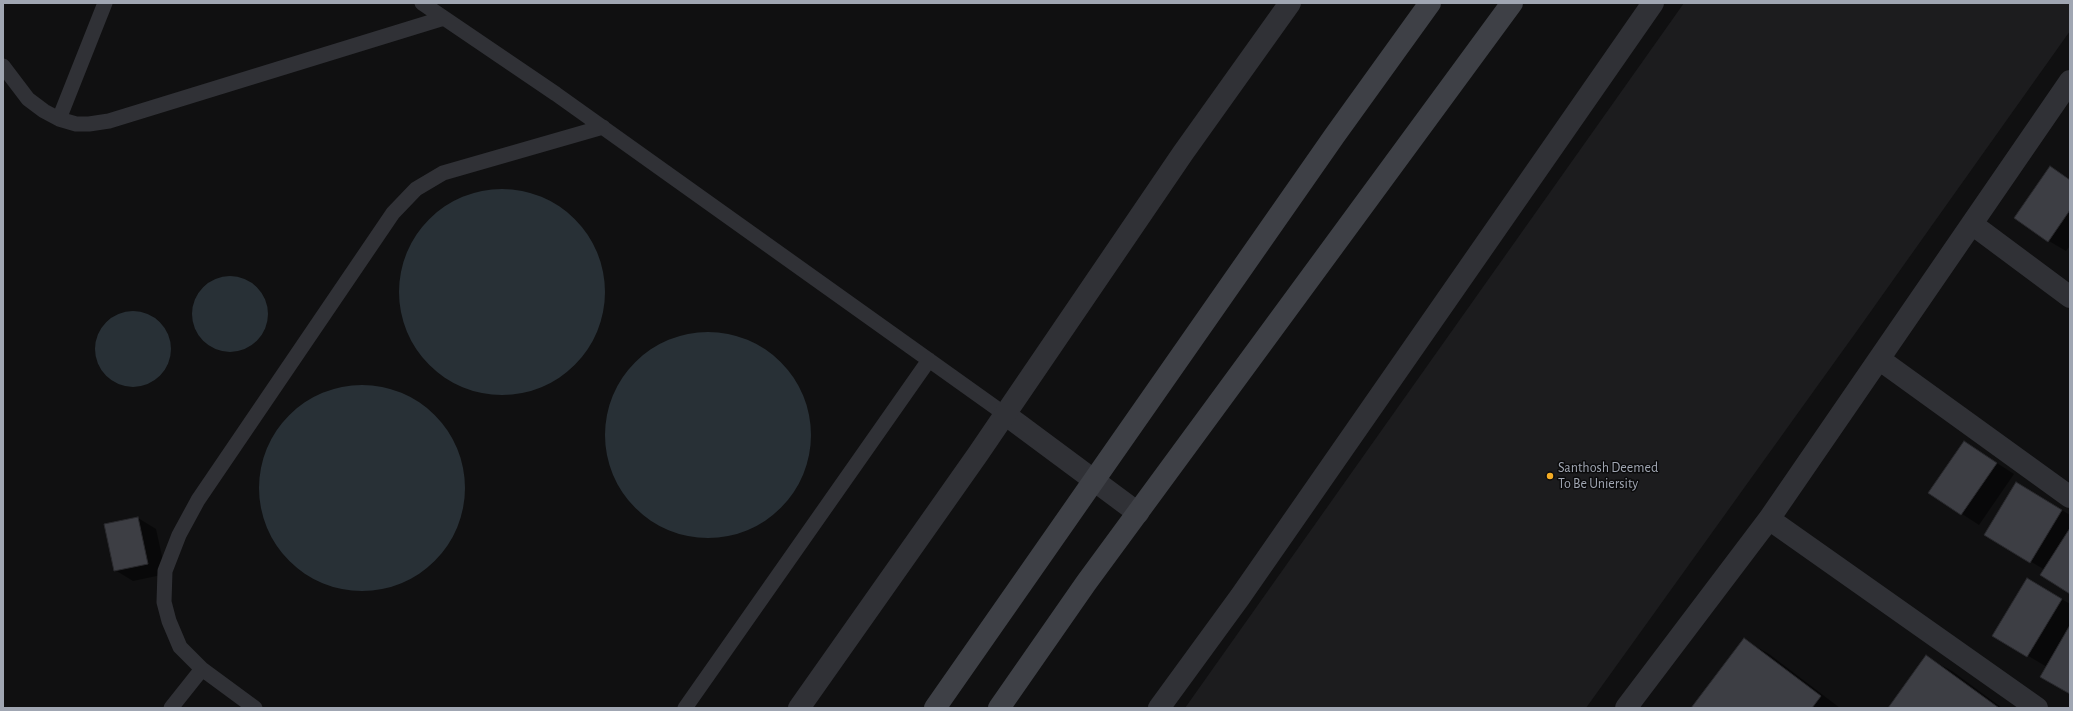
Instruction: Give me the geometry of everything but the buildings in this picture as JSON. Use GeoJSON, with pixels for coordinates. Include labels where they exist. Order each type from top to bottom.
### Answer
{"type":"FeatureCollection","features":[{"type":"Feature","properties":{"kind":"main road"},"geometry":{"type":"LineString","coordinates":[[935,708],[1331,141],[1430,3]]}},
{"type":"Feature","properties":{"kind":"main road"},"geometry":{"type":"LineString","coordinates":[[998,708],[1138,513],[1512,3]]}},
{"type":"Feature","properties":{"kind":"street"},"geometry":{"type":"LineString","coordinates":[[799,708],[1006,414],[1182,153],[1290,3]]}},
{"type":"Feature","properties":{"kind":"street"},"geometry":{"type":"LineString","coordinates":[[1159,708],[1240,597],[1653,3]]}},
{"type":"Feature","properties":{"kind":"street"},"geometry":{"type":"LineString","coordinates":[[1626,708],[1769,519],[2070,81]]}},
{"type":"Feature","properties":{"kind":"street"},"geometry":{"type":"LineString","coordinates":[[1972,224],[2070,297]]}},
{"type":"Feature","properties":{"kind":"street"},"geometry":{"type":"LineString","coordinates":[[1879,359],[2070,497]]}},
{"type":"Feature","properties":{"kind":"street"},"geometry":{"type":"LineString","coordinates":[[1006,414],[1138,513]]}},
{"type":"Feature","properties":{"kind":"street"},"geometry":{"type":"LineString","coordinates":[[1769,519],[2037,708]]}},
{"type":"Feature","properties":{"kind":"lane"},"geometry":{"type":"LineString","coordinates":[[59,119],[105,3]]}},
{"type":"Feature","properties":{"kind":"lane"},"geometry":{"type":"LineString","coordinates":[[422,3],[603,127],[1006,414]]}},
{"type":"Feature","properties":{"kind":"lane"},"geometry":{"type":"LineString","coordinates":[[3,66],[28,99],[59,119],[76,124],[89,124],[109,121],[444,18]]}},
{"type":"Feature","properties":{"kind":"lane"},"geometry":{"type":"LineString","coordinates":[[255,708],[202,669],[180,647],[173,634],[164,602],[165,571],[180,535],[198,500],[393,213],[416,189],[443,173],[603,127]]}},
{"type":"Feature","properties":{"kind":"lane"},"geometry":{"type":"LineString","coordinates":[[685,708],[929,360]]}},
{"type":"Feature","properties":{"kind":"lane"},"geometry":{"type":"LineString","coordinates":[[171,708],[202,669]]}},
{"type":"Feature","properties":{"kind":"shaded area","name":"Santhosh Deemed To Be Uniersity"},"geometry":{"type":"Polygon","coordinates":[[[1684,3],[2070,3],[2070,31],[1586,708],[1185,708],[1684,3]]]}},
{"type":"Feature","properties":{"kind":"shaded area"},"geometry":{"type":"Polygon","coordinates":[[[502,189],[522,191],[551,201],[575,219],[593,243],[603,272],[605,292],[603,312],[593,341],[575,365],[551,383],[522,393],[502,395],[482,393],[453,383],[429,365],[411,341],[401,312],[399,292],[401,272],[411,243],[429,219],[453,201],[482,191],[502,189]]]}},
{"type":"Feature","properties":{"kind":"shaded area"},"geometry":{"type":"Polygon","coordinates":[[[230,276],[245,279],[257,287],[265,299],[268,314],[265,329],[257,341],[245,349],[230,352],[215,349],[203,341],[195,329],[192,314],[195,299],[203,287],[215,279],[230,276]]]}},
{"type":"Feature","properties":{"kind":"shaded area"},"geometry":{"type":"Polygon","coordinates":[[[126,311],[140,311],[154,317],[165,328],[171,342],[171,356],[168,364],[160,376],[154,381],[140,387],[126,387],[112,381],[101,370],[95,356],[95,342],[101,328],[112,317],[126,311]]]}},
{"type":"Feature","properties":{"kind":"shaded area"},"geometry":{"type":"Polygon","coordinates":[[[708,332],[738,336],[757,344],[781,362],[799,386],[807,405],[811,435],[807,465],[799,484],[781,508],[757,526],[738,534],[708,538],[678,534],[659,526],[635,508],[617,484],[609,465],[605,435],[609,405],[617,386],[635,362],[659,344],[678,336],[708,332]]]}},
{"type":"Feature","properties":{"kind":"shaded area"},"geometry":{"type":"Polygon","coordinates":[[[362,385],[382,387],[411,397],[435,415],[453,439],[463,468],[465,488],[463,508],[453,537],[435,561],[411,579],[382,589],[362,591],[342,589],[313,579],[289,561],[271,537],[261,508],[259,488],[261,468],[271,439],[289,415],[313,397],[342,387],[362,385]]]}},
{"type":"Feature","properties":{"kind":"place","name":"Santhosh Deemed To Be Uniersity"},"geometry":{"type":"Point","coordinates":[1550,476]}}]}
